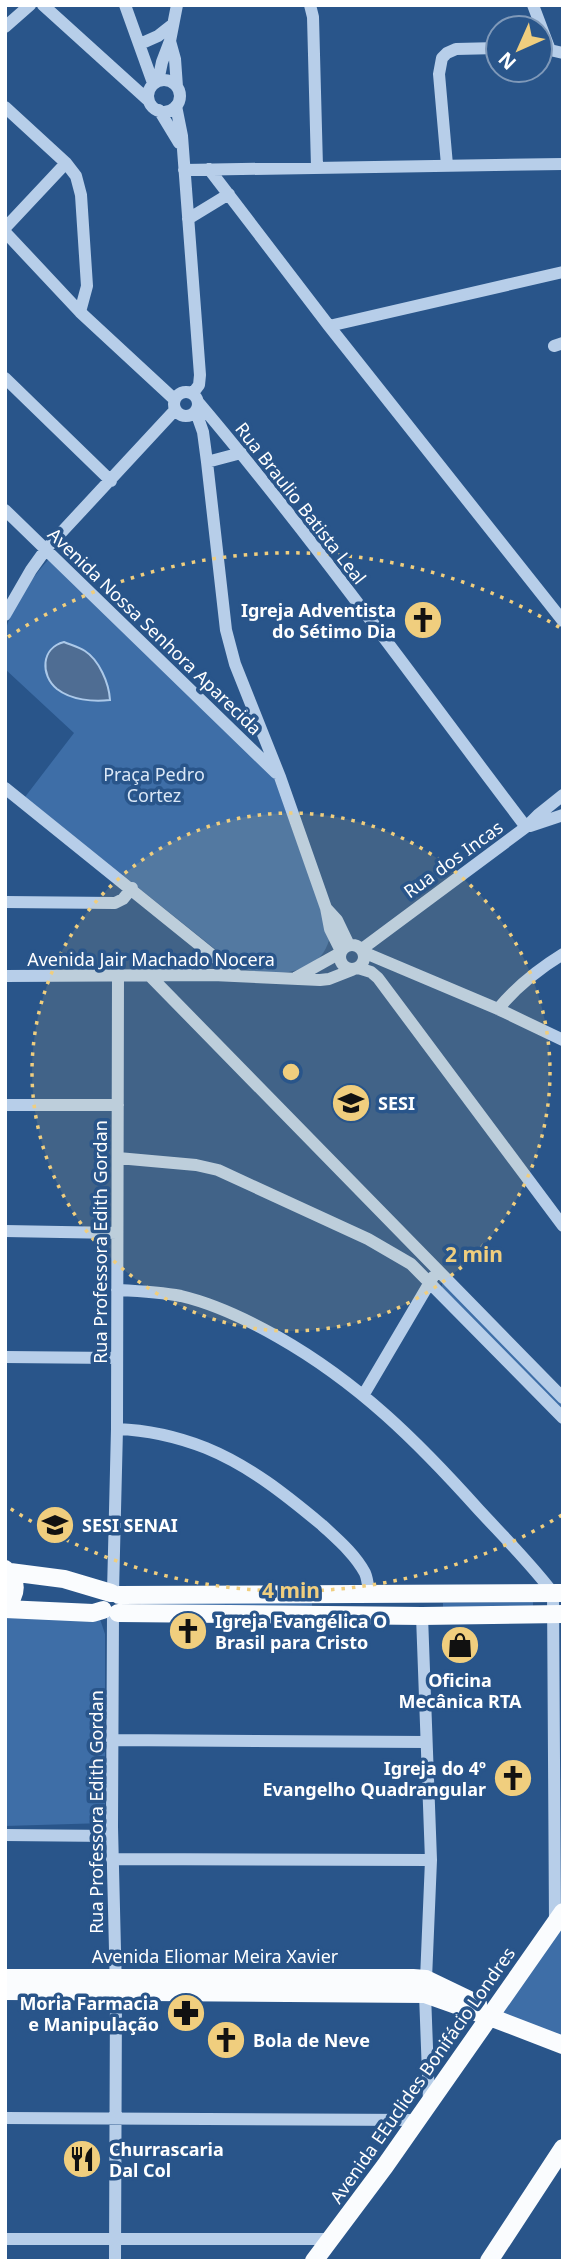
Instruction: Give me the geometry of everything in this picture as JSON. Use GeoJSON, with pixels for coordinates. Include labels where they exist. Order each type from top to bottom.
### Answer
{"type":"FeatureCollection","features":[{"type":"Feature","properties":{"kind":"main road"},"geometry":{"type":"LineString","coordinates":[[7,1571],[64,1580],[113,1603],[422,1616],[558,1614]]}},
{"type":"Feature","properties":{"kind":"main road"},"geometry":{"type":"LineString","coordinates":[[5,1607],[15,1592],[15,1583],[7,1571]]}},
{"type":"Feature","properties":{"kind":"main road"},"geometry":{"type":"LineString","coordinates":[[5,1607],[93,1614],[113,1603],[369,1594],[558,1593]]}},
{"type":"Feature","properties":{"kind":"main road","name":"Avenida EEuclides Bonifácio Londres"},"geometry":{"type":"LineString","coordinates":[[314,2261],[385,2166],[559,1918]]}},
{"type":"Feature","properties":{"kind":"main road","name":"Avenida Eliomar Meira Xavier"},"geometry":{"type":"LineString","coordinates":[[5,1978],[116,1984],[425,1987],[490,2017],[563,2045]]}},
{"type":"Feature","properties":{"kind":"main road","name":"Avenida Eliomar Meira Xavier"},"geometry":{"type":"LineString","coordinates":[[5,1991],[116,1984]]}},
{"type":"Feature","properties":{"kind":"main road"},"geometry":{"type":"LineString","coordinates":[[489,2261],[563,2148]]}},
{"type":"Feature","properties":{"kind":"street"},"geometry":{"type":"LineString","coordinates":[[5,27],[30,5]]}},
{"type":"Feature","properties":{"kind":"street"},"geometry":{"type":"LineString","coordinates":[[43,5],[159,110],[182,149]]}},
{"type":"Feature","properties":{"kind":"street"},"geometry":{"type":"LineString","coordinates":[[125,5],[156,82]]}},
{"type":"Feature","properties":{"kind":"street"},"geometry":{"type":"LineString","coordinates":[[149,101],[149,90],[156,82],[170,41],[177,5]]}},
{"type":"Feature","properties":{"kind":"street"},"geometry":{"type":"LineString","coordinates":[[310,5],[313,17],[317,167]]}},
{"type":"Feature","properties":{"kind":"street"},"geometry":{"type":"LineString","coordinates":[[141,44],[172,25]]}},
{"type":"Feature","properties":{"kind":"street"},"geometry":{"type":"LineString","coordinates":[[159,110],[170,110],[176,106],[180,97],[170,41]]}},
{"type":"Feature","properties":{"kind":"street"},"geometry":{"type":"LineString","coordinates":[[447,165],[439,74],[442,58],[456,48],[484,48]]}},
{"type":"Feature","properties":{"kind":"street"},"geometry":{"type":"LineString","coordinates":[[156,82],[169,80],[177,87]]}},
{"type":"Feature","properties":{"kind":"street"},"geometry":{"type":"LineString","coordinates":[[176,106],[182,136],[200,375],[196,403],[207,462],[226,630],[235,664],[280,777],[326,908],[337,920],[351,950],[364,961],[355,969]]}},
{"type":"Feature","properties":{"kind":"street"},"geometry":{"type":"LineString","coordinates":[[5,107],[66,163],[76,176],[81,195],[87,286],[80,312]]}},
{"type":"Feature","properties":{"kind":"street"},"geometry":{"type":"LineString","coordinates":[[66,163],[5,230],[80,312],[185,416],[196,403]]}},
{"type":"Feature","properties":{"kind":"street"},"geometry":{"type":"LineString","coordinates":[[184,170],[563,164]]}},
{"type":"Feature","properties":{"kind":"street"},"geometry":{"type":"LineString","coordinates":[[209,169],[329,326],[563,621]]}},
{"type":"Feature","properties":{"kind":"street"},"geometry":{"type":"LineString","coordinates":[[188,219],[229,194]]}},
{"type":"Feature","properties":{"kind":"street"},"geometry":{"type":"LineString","coordinates":[[329,326],[563,272]]}},
{"type":"Feature","properties":{"kind":"street"},"geometry":{"type":"LineString","coordinates":[[5,378],[111,481]]}},
{"type":"Feature","properties":{"kind":"street"},"geometry":{"type":"LineString","coordinates":[[5,615],[26,577],[46,550],[111,481],[175,405],[182,392],[196,403]]}},
{"type":"Feature","properties":{"kind":"street","name":"Rua Braulio Batista Leal"},"geometry":{"type":"LineString","coordinates":[[196,403],[241,453],[526,827]]}},
{"type":"Feature","properties":{"kind":"street"},"geometry":{"type":"LineString","coordinates":[[207,462],[241,453]]}},
{"type":"Feature","properties":{"kind":"street","name":"Avenida Nossa Senhora Aparecida"},"geometry":{"type":"LineString","coordinates":[[5,510],[280,777]]}},
{"type":"Feature","properties":{"kind":"street"},"geometry":{"type":"LineString","coordinates":[[5,788],[239,976]]}},
{"type":"Feature","properties":{"kind":"street","name":"Rua dos Incas"},"geometry":{"type":"LineString","coordinates":[[297,977],[351,950],[526,827],[563,795]]}},
{"type":"Feature","properties":{"kind":"street"},"geometry":{"type":"LineString","coordinates":[[526,827],[563,815]]}},
{"type":"Feature","properties":{"kind":"street"},"geometry":{"type":"LineString","coordinates":[[5,902],[115,903],[123,899],[132,888]]}},
{"type":"Feature","properties":{"kind":"street"},"geometry":{"type":"LineString","coordinates":[[351,950],[340,960],[343,966],[371,972],[378,978],[563,1226]]}},
{"type":"Feature","properties":{"kind":"street"},"geometry":{"type":"LineString","coordinates":[[351,950],[498,1009],[563,1040]]}},
{"type":"Feature","properties":{"kind":"street"},"geometry":{"type":"LineString","coordinates":[[498,1009],[515,988],[538,969],[563,954]]}},
{"type":"Feature","properties":{"kind":"street","name":"Avenida Jair Machado Nocera"},"geometry":{"type":"LineString","coordinates":[[5,975],[329,979],[355,969]]}},
{"type":"Feature","properties":{"kind":"street","name":"Rua Professora Edith Gordan"},"geometry":{"type":"LineString","coordinates":[[115,2261],[116,1984],[112,1836],[117,1429],[118,975]]}},
{"type":"Feature","properties":{"kind":"street"},"geometry":{"type":"LineString","coordinates":[[150,976],[563,1398]]}},
{"type":"Feature","properties":{"kind":"street"},"geometry":{"type":"LineString","coordinates":[[5,1105],[118,1105]]}},
{"type":"Feature","properties":{"kind":"street"},"geometry":{"type":"LineString","coordinates":[[118,1158],[196,1165],[218,1170],[368,1239],[411,1264],[563,1418]]}},
{"type":"Feature","properties":{"kind":"street"},"geometry":{"type":"LineString","coordinates":[[5,1231],[117,1233]]}},
{"type":"Feature","properties":{"kind":"street"},"geometry":{"type":"LineString","coordinates":[[363,1394],[436,1269]]}},
{"type":"Feature","properties":{"kind":"street"},"geometry":{"type":"LineString","coordinates":[[117,1290],[181,1296],[218,1307],[258,1325],[296,1347],[363,1394],[432,1458],[558,1593],[559,1918]]}},
{"type":"Feature","properties":{"kind":"street"},"geometry":{"type":"LineString","coordinates":[[5,1357],[117,1357]]}},
{"type":"Feature","properties":{"kind":"street"},"geometry":{"type":"LineString","coordinates":[[117,1429],[169,1437],[206,1448],[284,1492],[358,1562],[366,1576],[369,1594]]}},
{"type":"Feature","properties":{"kind":"street"},"geometry":{"type":"LineString","coordinates":[[422,1616],[431,1860],[425,1987],[429,2101]]}},
{"type":"Feature","properties":{"kind":"street"},"geometry":{"type":"LineString","coordinates":[[113,1740],[426,1742]]}},
{"type":"Feature","properties":{"kind":"street"},"geometry":{"type":"LineString","coordinates":[[5,1835],[112,1836]]}},
{"type":"Feature","properties":{"kind":"street"},"geometry":{"type":"LineString","coordinates":[[112,1859],[431,1860]]}},
{"type":"Feature","properties":{"kind":"street"},"geometry":{"type":"LineString","coordinates":[[5,2118],[415,2120]]}},
{"type":"Feature","properties":{"kind":"street"},"geometry":{"type":"LineString","coordinates":[[5,2239],[330,2239]]}},
{"type":"Feature","properties":{"kind":"green space","name":"Praça Pedro Cortez"},"geometry":{"type":"Polygon","coordinates":[[[49,559],[274,778],[330,935],[317,960],[305,967],[277,973],[235,965],[25,797],[74,733],[5,669],[5,635],[11,615],[29,584],[49,559]]]}},
{"type":"Feature","properties":{"kind":"green space"},"geometry":{"type":"Polygon","coordinates":[[[442,1284],[447,1285],[563,1400],[563,1415],[442,1290],[442,1284]]]}},
{"type":"Feature","properties":{"kind":"green space"},"geometry":{"type":"Polygon","coordinates":[[[141,1602],[312,1602],[312,1606],[140,1607],[141,1602]]]}},
{"type":"Feature","properties":{"kind":"green space"},"geometry":{"type":"Polygon","coordinates":[[[533,1602],[533,1606],[443,1608],[443,1603],[533,1602]]]}},
{"type":"Feature","properties":{"kind":"green space"},"geometry":{"type":"Polygon","coordinates":[[[5,1618],[100,1619],[105,1634],[105,1823],[5,1826],[5,1618]]]}},
{"type":"Feature","properties":{"kind":"green space"},"geometry":{"type":"Polygon","coordinates":[[[563,1922],[563,2036],[496,2013],[563,1922]]]}},
{"type":"Feature","properties":{"kind":"shaded area"},"geometry":{"type":"Polygon","coordinates":[[[64,642],[83,650],[95,660],[105,679],[110,700],[75,698],[63,693],[51,683],[46,670],[47,656],[56,645],[64,642]]]}},
{"type":"Feature","properties":{"kind":"place","name":"Igreja Adventista do Sétimo Dia"},"geometry":{"type":"Point","coordinates":[423,620]}},
{"type":"Feature","properties":{"kind":"place","name":"SESI"},"geometry":{"type":"Point","coordinates":[351,1103]}},
{"type":"Feature","properties":{"kind":"place","name":"SESI SENAI"},"geometry":{"type":"Point","coordinates":[55,1525]}},
{"type":"Feature","properties":{"kind":"place","name":"Igreja Evangélica O Brasil para Cristo"},"geometry":{"type":"Point","coordinates":[188,1631]}},
{"type":"Feature","properties":{"kind":"place","name":"Oficina Mecânica RTA"},"geometry":{"type":"Point","coordinates":[460,1645]}},
{"type":"Feature","properties":{"kind":"place","name":"Igreja do 4º Evangelho Quadrangular"},"geometry":{"type":"Point","coordinates":[513,1778]}},
{"type":"Feature","properties":{"kind":"place","name":"Moria Farmacia e Manipulação"},"geometry":{"type":"Point","coordinates":[186,2013]}},
{"type":"Feature","properties":{"kind":"place","name":"Bola de Neve"},"geometry":{"type":"Point","coordinates":[226,2040]}},
{"type":"Feature","properties":{"kind":"place","name":"Churrascaria Dal Col"},"geometry":{"type":"Point","coordinates":[82,2159]}}]}
